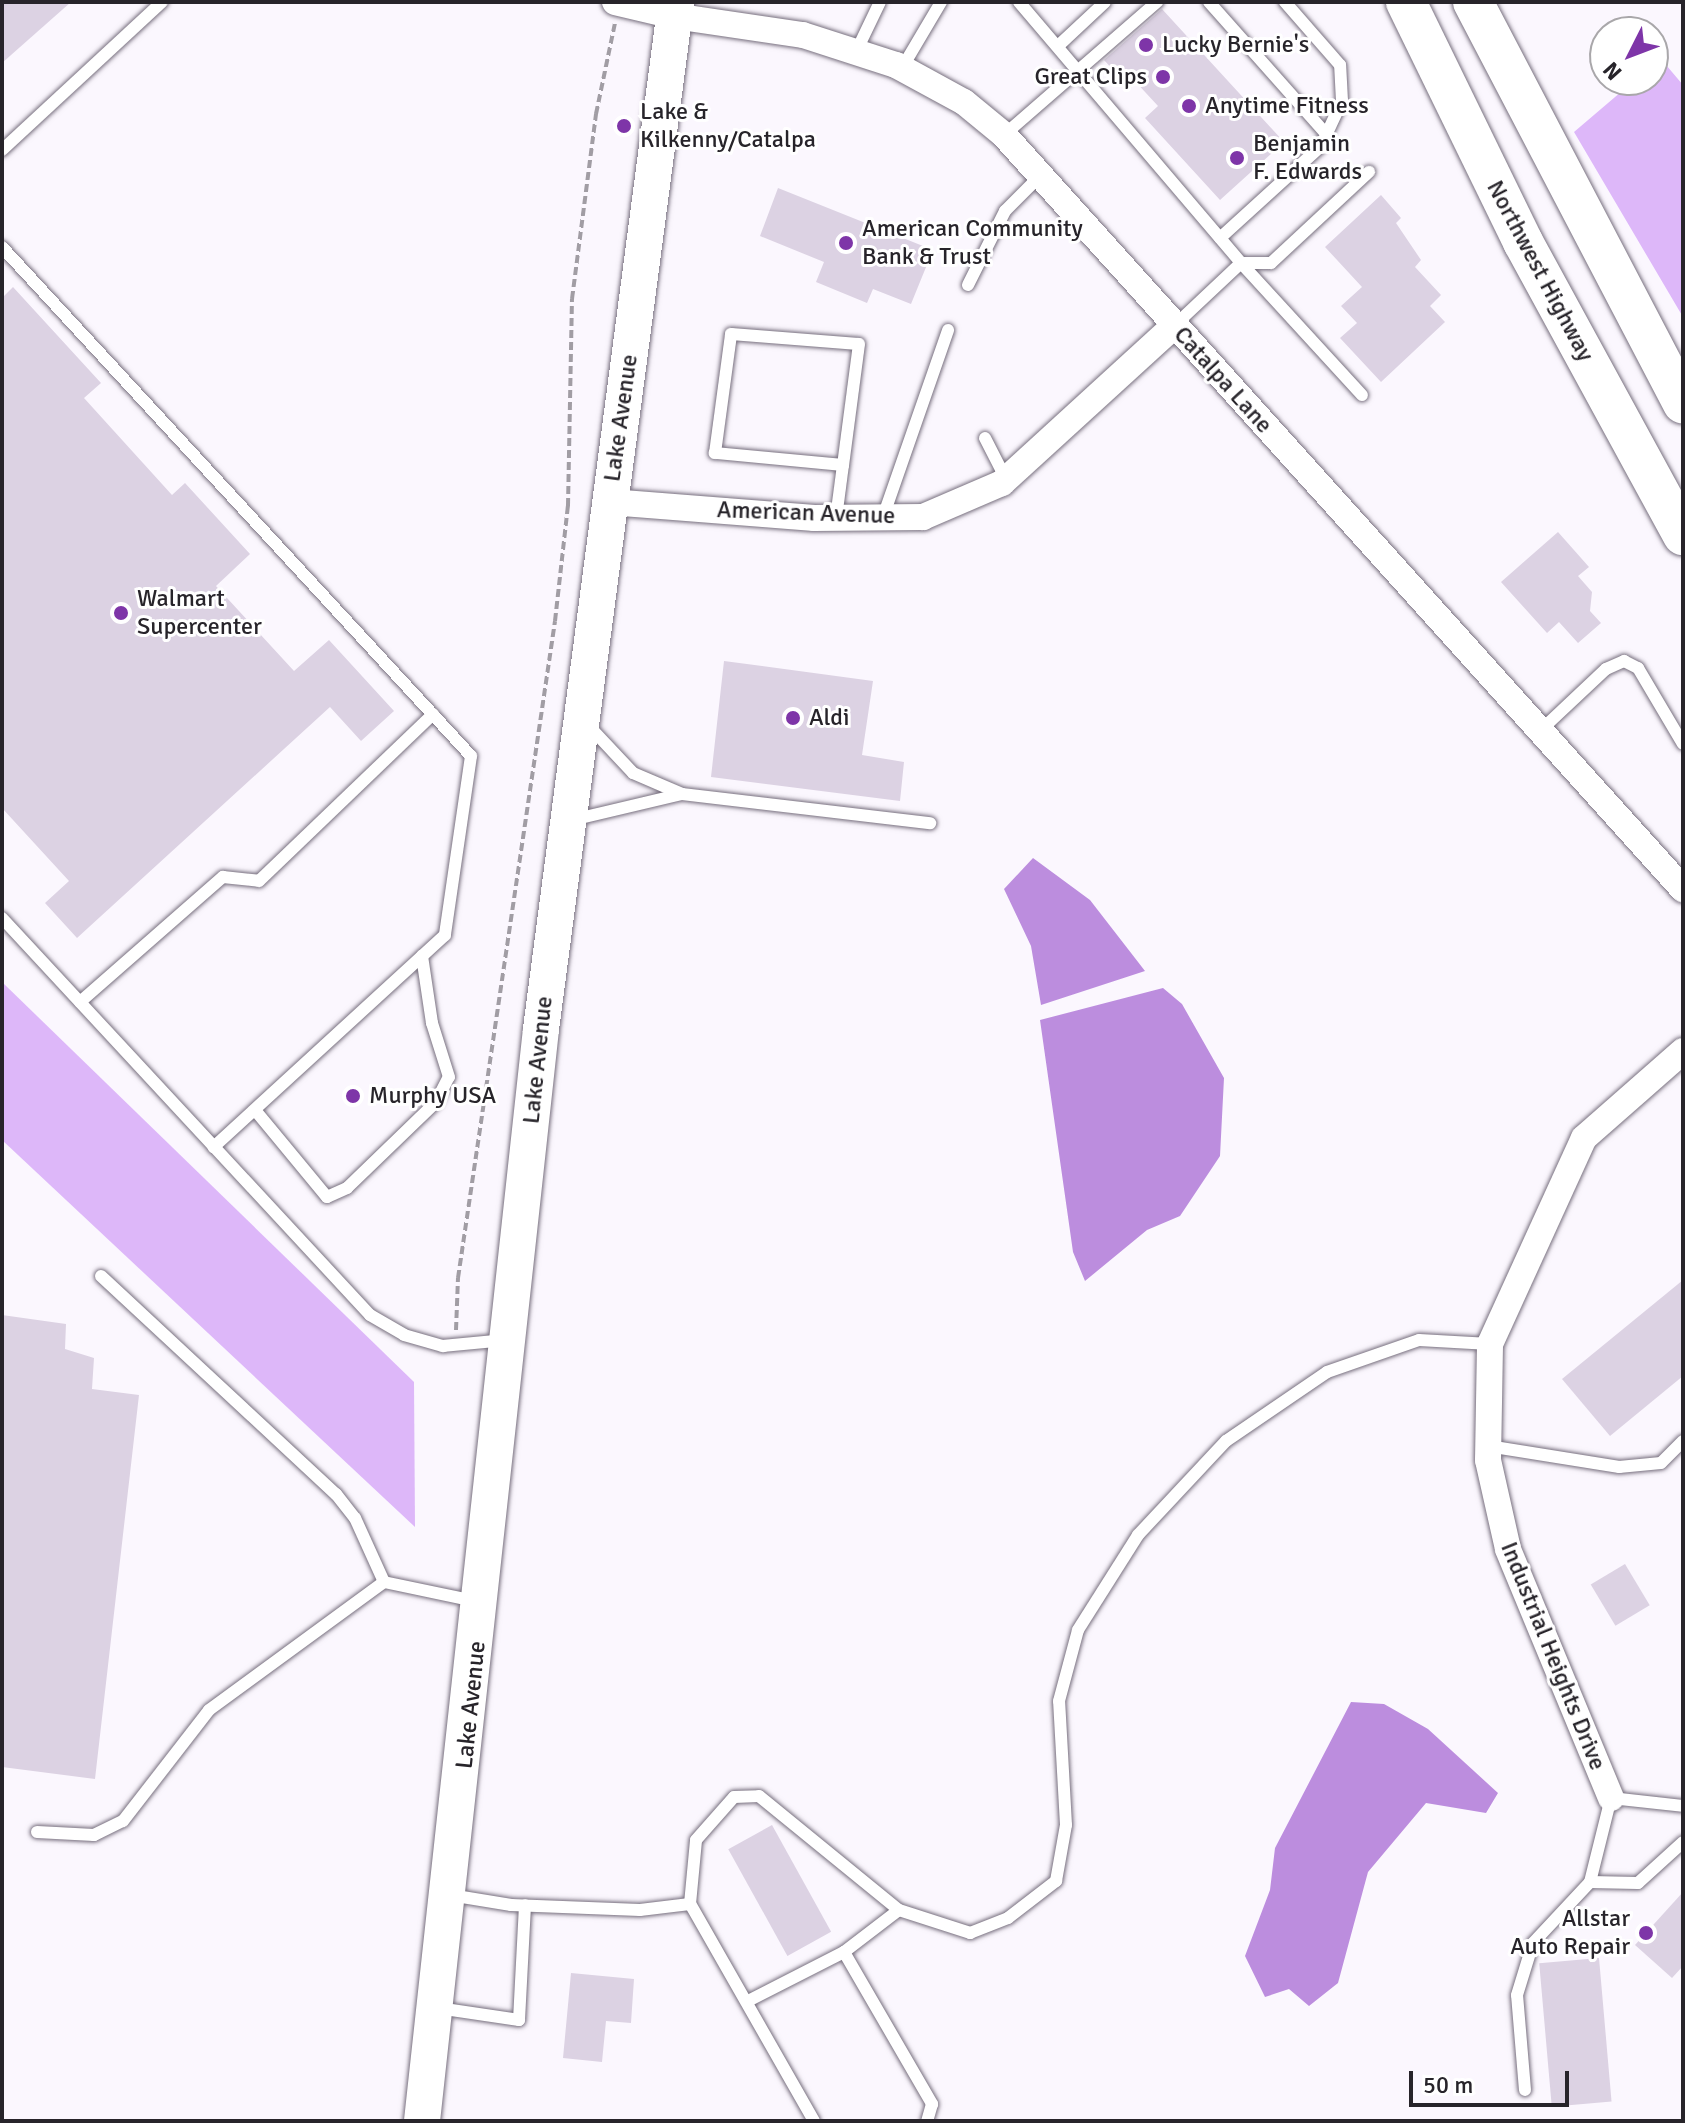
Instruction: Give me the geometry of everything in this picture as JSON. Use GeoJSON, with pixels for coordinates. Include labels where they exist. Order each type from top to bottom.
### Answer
{"type":"FeatureCollection","features":[{"type":"Feature","properties":{"kind":"main road","name":"Northwest Highway"},"geometry":{"type":"LineString","coordinates":[[1406,2],[1523,242],[1683,535]]}},
{"type":"Feature","properties":{"kind":"main road"},"geometry":{"type":"LineString","coordinates":[[1473,2],[1683,403]]}},
{"type":"Feature","properties":{"kind":"street","name":"Catalpa Lane"},"geometry":{"type":"LineString","coordinates":[[617,2],[675,9],[803,35],[856,52],[901,69],[964,102],[1004,135],[1683,889]]}},
{"type":"Feature","properties":{"kind":"street","name":"Lake Avenue"},"geometry":{"type":"LineString","coordinates":[[422,2121],[450,1895],[508,1340],[568,821],[675,9]]}},
{"type":"Feature","properties":{"kind":"street","name":"American Avenue"},"geometry":{"type":"LineString","coordinates":[[610,502],[836,518],[923,517],[1006,479],[1175,325]]}},
{"type":"Feature","properties":{"kind":"street","name":"Industrial Heights Drive"},"geometry":{"type":"LineString","coordinates":[[1611,1798],[1508,1549],[1488,1446],[1490,1344],[1584,1138],[1683,1051]]}},
{"type":"Feature","properties":{"kind":"lane"},"geometry":{"type":"LineString","coordinates":[[2,150],[162,2]]}},
{"type":"Feature","properties":{"kind":"lane"},"geometry":{"type":"LineString","coordinates":[[856,52],[880,2]]}},
{"type":"Feature","properties":{"kind":"lane"},"geometry":{"type":"LineString","coordinates":[[901,69],[941,2]]}},
{"type":"Feature","properties":{"kind":"lane"},"geometry":{"type":"LineString","coordinates":[[1019,2],[1241,263],[1362,395]]}},
{"type":"Feature","properties":{"kind":"lane"},"geometry":{"type":"LineString","coordinates":[[1058,46],[1105,2]]}},
{"type":"Feature","properties":{"kind":"lane"},"geometry":{"type":"LineString","coordinates":[[1004,135],[1157,2]]}},
{"type":"Feature","properties":{"kind":"lane"},"geometry":{"type":"LineString","coordinates":[[1209,2],[1326,134]]}},
{"type":"Feature","properties":{"kind":"lane"},"geometry":{"type":"LineString","coordinates":[[1220,238],[1321,146],[1342,101],[1340,65],[1285,2]]}},
{"type":"Feature","properties":{"kind":"lane"},"geometry":{"type":"LineString","coordinates":[[1175,325],[1241,263],[1271,263],[1369,172]]}},
{"type":"Feature","properties":{"kind":"lane"},"geometry":{"type":"LineString","coordinates":[[968,285],[1005,211],[1040,176]]}},
{"type":"Feature","properties":{"kind":"lane"},"geometry":{"type":"LineString","coordinates":[[2,247],[471,756],[445,935],[214,1147]]}},
{"type":"Feature","properties":{"kind":"lane"},"geometry":{"type":"LineString","coordinates":[[883,517],[948,330]]}},
{"type":"Feature","properties":{"kind":"lane"},"geometry":{"type":"LineString","coordinates":[[836,518],[859,344],[731,334],[715,453],[843,465]]}},
{"type":"Feature","properties":{"kind":"lane"},"geometry":{"type":"LineString","coordinates":[[985,438],[1006,479]]}},
{"type":"Feature","properties":{"kind":"lane"},"geometry":{"type":"LineString","coordinates":[[1540,731],[1606,669],[1624,661],[1638,668],[1683,744]]}},
{"type":"Feature","properties":{"kind":"lane"},"geometry":{"type":"LineString","coordinates":[[80,1002],[223,877],[259,881],[433,714]]}},
{"type":"Feature","properties":{"kind":"lane"},"geometry":{"type":"LineString","coordinates":[[582,718],[633,773],[682,794],[930,823]]}},
{"type":"Feature","properties":{"kind":"lane"},"geometry":{"type":"LineString","coordinates":[[568,821],[682,794]]}},
{"type":"Feature","properties":{"kind":"lane"},"geometry":{"type":"LineString","coordinates":[[2,918],[370,1315],[404,1335],[455,1345],[508,1340]]}},
{"type":"Feature","properties":{"kind":"lane"},"geometry":{"type":"LineString","coordinates":[[255,1110],[327,1197],[347,1188],[436,1102],[449,1077],[432,1023],[422,956]]}},
{"type":"Feature","properties":{"kind":"lane"},"geometry":{"type":"LineString","coordinates":[[101,1276],[336,1494],[355,1518],[384,1582]]}},
{"type":"Feature","properties":{"kind":"lane"},"geometry":{"type":"LineString","coordinates":[[814,2121],[690,1904],[696,1840],[734,1797],[759,1796],[821,1841],[899,1910],[970,1933],[1008,1918],[1056,1881],[1066,1825],[1059,1701],[1078,1630],[1138,1535],[1226,1441],[1327,1372],[1419,1340],[1490,1344]]}},
{"type":"Feature","properties":{"kind":"lane"},"geometry":{"type":"LineString","coordinates":[[1488,1446],[1619,1467],[1661,1463],[1683,1441]]}},
{"type":"Feature","properties":{"kind":"lane"},"geometry":{"type":"LineString","coordinates":[[384,1582],[481,1602]]}},
{"type":"Feature","properties":{"kind":"lane"},"geometry":{"type":"LineString","coordinates":[[37,1832],[94,1835],[123,1821],[209,1710],[358,1606],[384,1582]]}},
{"type":"Feature","properties":{"kind":"lane"},"geometry":{"type":"LineString","coordinates":[[1525,2090],[1517,1995],[1533,1943],[1590,1882],[1611,1798],[1683,1806]]}},
{"type":"Feature","properties":{"kind":"lane"},"geometry":{"type":"LineString","coordinates":[[1590,1882],[1638,1883],[1683,1842]]}},
{"type":"Feature","properties":{"kind":"lane"},"geometry":{"type":"LineString","coordinates":[[450,1895],[525,1905],[640,1910],[690,1904]]}},
{"type":"Feature","properties":{"kind":"lane"},"geometry":{"type":"LineString","coordinates":[[436,2008],[519,2020],[525,1905]]}},
{"type":"Feature","properties":{"kind":"lane"},"geometry":{"type":"LineString","coordinates":[[748,2001],[844,1952],[899,1910]]}},
{"type":"Feature","properties":{"kind":"lane"},"geometry":{"type":"LineString","coordinates":[[844,1952],[932,2104],[927,2121]]}},
{"type":"Feature","properties":{"kind":"path"},"geometry":{"type":"LineString","coordinates":[[455,1345],[458,1278],[568,506],[572,299],[596,114],[617,2]]}},
{"type":"Feature","properties":{"kind":"shaded area"},"geometry":{"type":"Polygon","coordinates":[[[1669,68],[1683,85],[1683,317],[1574,132],[1616,96],[1669,96],[1669,68]]]}},
{"type":"Feature","properties":{"kind":"shaded area"},"geometry":{"type":"Polygon","coordinates":[[[1033,858],[1090,900],[1145,971],[1041,1005],[1031,946],[1004,889],[1033,858]]]}},
{"type":"Feature","properties":{"kind":"shaded area"},"geometry":{"type":"Polygon","coordinates":[[[2,982],[414,1382],[415,1527],[2,1140],[2,982]]]}},
{"type":"Feature","properties":{"kind":"shaded area"},"geometry":{"type":"Polygon","coordinates":[[[1163,988],[1182,1004],[1224,1078],[1220,1156],[1180,1216],[1147,1230],[1085,1281],[1073,1252],[1040,1020],[1163,988]]]}},
{"type":"Feature","properties":{"kind":"shaded area"},"geometry":{"type":"Polygon","coordinates":[[[1351,1702],[1384,1704],[1428,1729],[1498,1793],[1486,1813],[1426,1803],[1368,1872],[1338,1983],[1309,2006],[1289,1989],[1265,1997],[1245,1956],[1270,1890],[1275,1848],[1351,1702]]]}},
{"type":"Feature","properties":{"kind":"building"},"geometry":{"type":"Polygon","coordinates":[[[2,2],[71,2],[2,63],[2,2]]]}},
{"type":"Feature","properties":{"kind":"building"},"geometry":{"type":"Polygon","coordinates":[[[1162,9],[1284,142],[1220,200],[1145,118],[1158,106],[1133,79],[1127,85],[1104,60],[1162,9]]]}},
{"type":"Feature","properties":{"kind":"building","name":"American Community Bank & Trust"},"geometry":{"type":"Polygon","coordinates":[[[778,188],[933,250],[911,304],[873,289],[867,303],[816,282],[824,262],[760,236],[778,188]]]}},
{"type":"Feature","properties":{"kind":"building"},"geometry":{"type":"Polygon","coordinates":[[[1381,195],[1401,218],[1396,223],[1421,260],[1415,267],[1441,295],[1430,306],[1445,322],[1381,382],[1340,338],[1357,323],[1341,306],[1362,287],[1325,247],[1381,195]]]}},
{"type":"Feature","properties":{"kind":"building","name":"Walmart Supercenter"},"geometry":{"type":"Polygon","coordinates":[[[13,287],[101,383],[84,398],[172,495],[185,483],[250,554],[216,586],[294,671],[329,640],[394,711],[361,741],[330,707],[77,938],[45,903],[69,881],[2,808],[2,298],[13,287]]]}},
{"type":"Feature","properties":{"kind":"building"},"geometry":{"type":"Polygon","coordinates":[[[1558,532],[1589,567],[1578,576],[1592,592],[1590,611],[1601,623],[1578,643],[1559,622],[1547,633],[1501,582],[1558,532]]]}},
{"type":"Feature","properties":{"kind":"building","name":"Aldi"},"geometry":{"type":"Polygon","coordinates":[[[724,661],[873,681],[862,755],[904,762],[900,801],[711,777],[724,661]]]}},
{"type":"Feature","properties":{"kind":"building"},"geometry":{"type":"Polygon","coordinates":[[[1683,1280],[1683,1376],[1610,1436],[1562,1379],[1683,1280]]]}},
{"type":"Feature","properties":{"kind":"building"},"geometry":{"type":"Polygon","coordinates":[[[2,1315],[66,1324],[65,1349],[94,1358],[92,1389],[139,1395],[95,1779],[2,1767],[2,1315]]]}},
{"type":"Feature","properties":{"kind":"building"},"geometry":{"type":"Polygon","coordinates":[[[1625,1564],[1650,1605],[1615,1626],[1591,1585],[1625,1564]]]}},
{"type":"Feature","properties":{"kind":"building"},"geometry":{"type":"Polygon","coordinates":[[[772,1825],[831,1932],[787,1956],[728,1849],[772,1825]]]}},
{"type":"Feature","properties":{"kind":"building"},"geometry":{"type":"Polygon","coordinates":[[[1683,1892],[1683,1966],[1672,1978],[1635,1945],[1683,1892]]]}},
{"type":"Feature","properties":{"kind":"building"},"geometry":{"type":"Polygon","coordinates":[[[1599,1958],[1612,2101],[1552,2107],[1539,1963],[1599,1958]]]}},
{"type":"Feature","properties":{"kind":"building"},"geometry":{"type":"Polygon","coordinates":[[[571,1973],[634,1979],[631,2023],[606,2021],[602,2062],[563,2058],[571,1973]]]}},
{"type":"Feature","properties":{"kind":"place","name":"Lucky Bernie's"},"geometry":{"type":"Point","coordinates":[1146,45]}},
{"type":"Feature","properties":{"kind":"place","name":"Great Clips"},"geometry":{"type":"Point","coordinates":[1163,77]}},
{"type":"Feature","properties":{"kind":"place","name":"Anytime Fitness"},"geometry":{"type":"Point","coordinates":[1189,106]}},
{"type":"Feature","properties":{"kind":"place","name":"Lake & Kilkenny/Catalpa"},"geometry":{"type":"Point","coordinates":[624,126]}},
{"type":"Feature","properties":{"kind":"place","name":"Benjamin F. Edwards"},"geometry":{"type":"Point","coordinates":[1237,158]}},
{"type":"Feature","properties":{"kind":"place","name":"American Community Bank & Trust"},"geometry":{"type":"Point","coordinates":[846,243]}},
{"type":"Feature","properties":{"kind":"place","name":"Walmart Supercenter"},"geometry":{"type":"Point","coordinates":[121,613]}},
{"type":"Feature","properties":{"kind":"place","name":"Aldi"},"geometry":{"type":"Point","coordinates":[793,718]}},
{"type":"Feature","properties":{"kind":"place","name":"Murphy USA"},"geometry":{"type":"Point","coordinates":[353,1096]}},
{"type":"Feature","properties":{"kind":"place","name":"Allstar Auto Repair"},"geometry":{"type":"Point","coordinates":[1646,1933]}}]}
